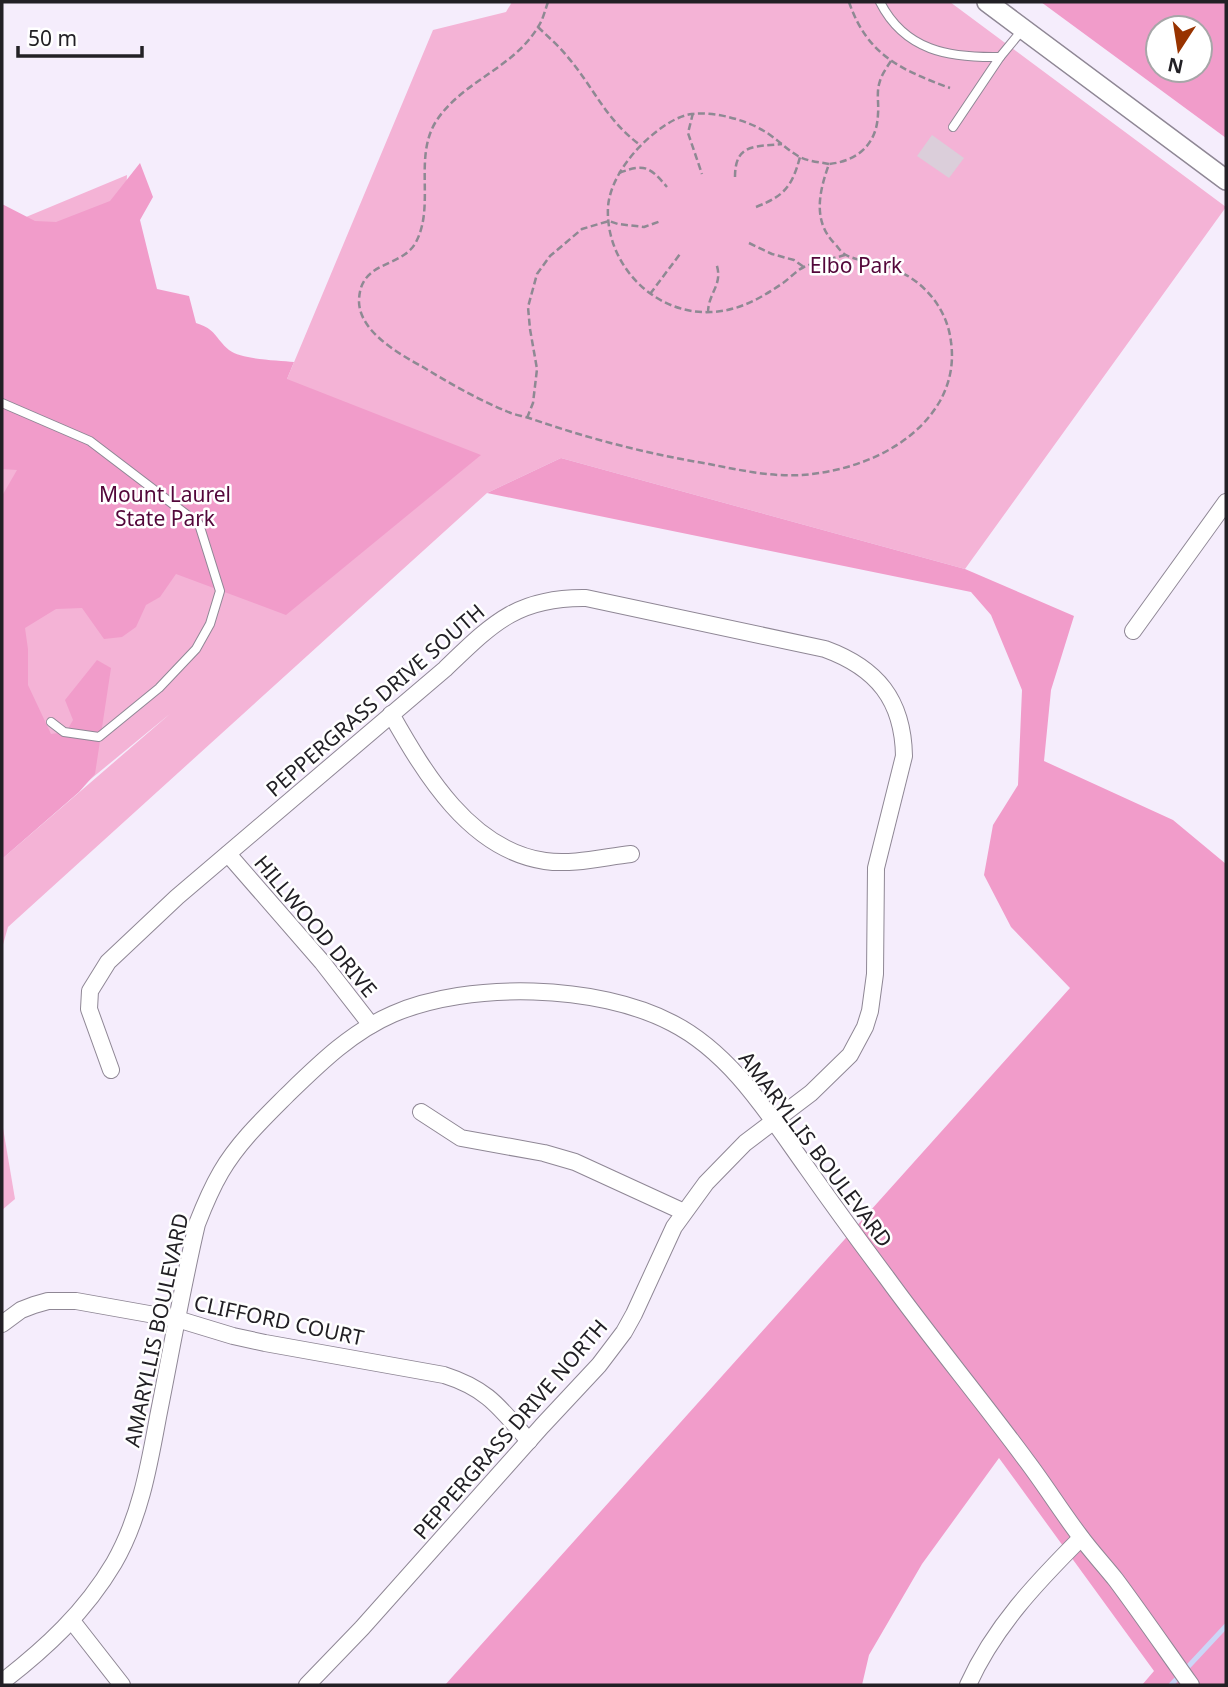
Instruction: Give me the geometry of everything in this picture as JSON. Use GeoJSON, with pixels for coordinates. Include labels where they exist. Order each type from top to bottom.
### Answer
{"type":"FeatureCollection","features":[{"type":"Feature","properties":{"kind":"street"},"geometry":{"type":"LineString","coordinates":[[987,2],[1226,180]]}},
{"type":"Feature","properties":{"kind":"street"},"geometry":{"type":"LineString","coordinates":[[1133,631],[1226,502]]}},
{"type":"Feature","properties":{"kind":"street","name":"PEPPERGRASS DRIVE SOUTH"},"geometry":{"type":"LineString","coordinates":[[111,1070],[89,1009],[90,991],[97,976],[120,949],[501,619],[516,610],[549,599],[586,598],[825,649],[858,663],[872,674],[894,703],[904,738],[904,756],[876,868],[875,974],[870,1011],[858,1042],[841,1065],[811,1093],[773,1122]]}},
{"type":"Feature","properties":{"kind":"street"},"geometry":{"type":"LineString","coordinates":[[391,714],[428,775],[470,824],[497,844],[529,858],[546,861],[562,862],[631,854]]}},
{"type":"Feature","properties":{"kind":"street","name":"HILLWOOD DRIVE"},"geometry":{"type":"LineString","coordinates":[[228,855],[321,962],[371,1025]]}},
{"type":"Feature","properties":{"kind":"street","name":"AMARYLLIS BOULEVARD"},"geometry":{"type":"LineString","coordinates":[[2,1682],[72,1621],[114,1563],[136,1513],[150,1457],[197,1224],[221,1171],[257,1125],[318,1066],[371,1025],[406,1008],[457,996],[558,993],[628,1005],[673,1023],[714,1051],[773,1122],[1191,1685]]}},
{"type":"Feature","properties":{"kind":"street"},"geometry":{"type":"LineString","coordinates":[[421,1112],[461,1138],[544,1153],[575,1162],[684,1212]]}},
{"type":"Feature","properties":{"kind":"street","name":"PEPPERGRASS DRIVE NORTH"},"geometry":{"type":"LineString","coordinates":[[307,1685],[599,1365],[624,1332],[665,1243],[684,1212],[729,1158],[773,1122]]}},
{"type":"Feature","properties":{"kind":"street","name":"CLIFFORD COURT"},"geometry":{"type":"LineString","coordinates":[[2,1324],[21,1310],[48,1301],[90,1303],[177,1319],[254,1341],[415,1369],[457,1379],[491,1398],[529,1441]]}},
{"type":"Feature","properties":{"kind":"street"},"geometry":{"type":"LineString","coordinates":[[968,1685],[987,1650],[1025,1595],[1081,1538]]}},
{"type":"Feature","properties":{"kind":"street"},"geometry":{"type":"LineString","coordinates":[[72,1621],[122,1685]]}},
{"type":"Feature","properties":{"kind":"lane"},"geometry":{"type":"LineString","coordinates":[[880,2],[887,16],[903,34],[925,47],[951,55],[1000,57]]}},
{"type":"Feature","properties":{"kind":"lane"},"geometry":{"type":"LineString","coordinates":[[953,127],[1000,57],[1023,29]]}},
{"type":"Feature","properties":{"kind":"lane"},"geometry":{"type":"LineString","coordinates":[[2,403],[90,440],[199,524],[220,591],[210,624],[196,649],[159,688],[99,737],[64,732],[51,722]]}},
{"type":"Feature","properties":{"kind":"path"},"geometry":{"type":"LineString","coordinates":[[548,2],[538,27],[506,61],[449,104],[433,126],[427,146],[425,197],[416,241],[410,250],[370,272],[361,287],[359,306],[368,326],[406,357],[507,412],[629,449],[778,476],[834,470],[868,460],[891,449],[921,425],[940,401],[949,382],[953,354],[950,331],[943,311],[915,280],[891,267],[846,255],[831,240],[823,227],[819,211],[819,196],[829,164]]}},
{"type":"Feature","properties":{"kind":"path"},"geometry":{"type":"LineString","coordinates":[[849,2],[872,46],[891,61],[922,78],[950,88]]}},
{"type":"Feature","properties":{"kind":"path"},"geometry":{"type":"LineString","coordinates":[[538,27],[566,55],[599,103],[624,132],[640,145]]}},
{"type":"Feature","properties":{"kind":"path"},"geometry":{"type":"LineString","coordinates":[[846,255],[804,267],[749,304],[732,310],[708,313],[678,307],[650,294],[638,285],[625,269],[616,247],[608,206],[619,173],[640,145],[674,119],[693,113],[745,122],[763,130],[800,157],[829,164],[842,163],[856,156],[876,134],[880,80],[891,61]]}},
{"type":"Feature","properties":{"kind":"path"},"geometry":{"type":"LineString","coordinates":[[693,113],[688,133],[702,174]]}},
{"type":"Feature","properties":{"kind":"path"},"geometry":{"type":"LineString","coordinates":[[735,177],[740,154],[752,147],[782,144]]}},
{"type":"Feature","properties":{"kind":"path"},"geometry":{"type":"LineString","coordinates":[[756,207],[778,198],[786,189],[800,157]]}},
{"type":"Feature","properties":{"kind":"path"},"geometry":{"type":"LineString","coordinates":[[619,173],[640,166],[649,169],[667,187]]}},
{"type":"Feature","properties":{"kind":"path"},"geometry":{"type":"LineString","coordinates":[[527,418],[533,403],[537,369],[528,307],[537,274],[550,256],[582,229],[609,221],[644,227],[661,221]]}},
{"type":"Feature","properties":{"kind":"path"},"geometry":{"type":"LineString","coordinates":[[750,243],[772,254],[794,260],[804,267]]}},
{"type":"Feature","properties":{"kind":"path"},"geometry":{"type":"LineString","coordinates":[[650,294],[680,254]]}},
{"type":"Feature","properties":{"kind":"path"},"geometry":{"type":"LineString","coordinates":[[708,313],[708,304],[719,278],[716,263]]}},
{"type":"Feature","properties":{"kind":"green space","name":"Elbo Park"},"geometry":{"type":"Polygon","coordinates":[[[512,2],[950,2],[1226,207],[965,569],[561,458],[487,493],[8,927],[2,948],[2,859],[171,713],[2,852],[2,227],[127,175],[120,313],[287,379],[433,30],[506,12],[512,2]]]}},
{"type":"Feature","properties":{"kind":"green space"},"geometry":{"type":"Polygon","coordinates":[[[1041,2],[1226,2],[1226,138],[1153,84],[1214,84],[1214,14],[1144,14],[1144,78],[1041,2]]]}},
{"type":"Feature","properties":{"kind":"green space","name":"Mount Laurel State Park"},"geometry":{"type":"Polygon","coordinates":[[[140,163],[153,197],[140,220],[157,289],[189,296],[196,323],[212,331],[224,346],[235,353],[251,358],[294,362],[287,379],[481,455],[286,615],[176,574],[160,597],[146,605],[136,627],[122,637],[104,639],[82,608],[56,609],[25,628],[28,685],[51,734],[66,732],[73,720],[65,700],[97,660],[111,668],[95,774],[79,792],[2,859],[2,496],[17,470],[2,469],[2,204],[35,221],[56,222],[110,201],[140,163]]]}},
{"type":"Feature","properties":{"kind":"green space"},"geometry":{"type":"Polygon","coordinates":[[[561,458],[965,569],[1074,616],[1051,690],[1044,761],[1173,820],[1226,864],[1226,1685],[1142,1685],[1154,1671],[999,1458],[922,1564],[869,1655],[862,1685],[445,1685],[1070,988],[1011,927],[984,875],[993,825],[1018,785],[1022,690],[991,615],[971,592],[487,493],[561,458]]]}},
{"type":"Feature","properties":{"kind":"green space"},"geometry":{"type":"Polygon","coordinates":[[[2,1122],[15,1199],[2,1210],[2,1122]]]}},
{"type":"Feature","properties":{"kind":"building"},"geometry":{"type":"Polygon","coordinates":[[[932,135],[964,158],[949,178],[917,156],[932,135]]]}},
{"type":"Feature","properties":{"kind":"waterway"},"geometry":{"type":"LineString","coordinates":[[1171,1685],[1226,1626]]}}]}
